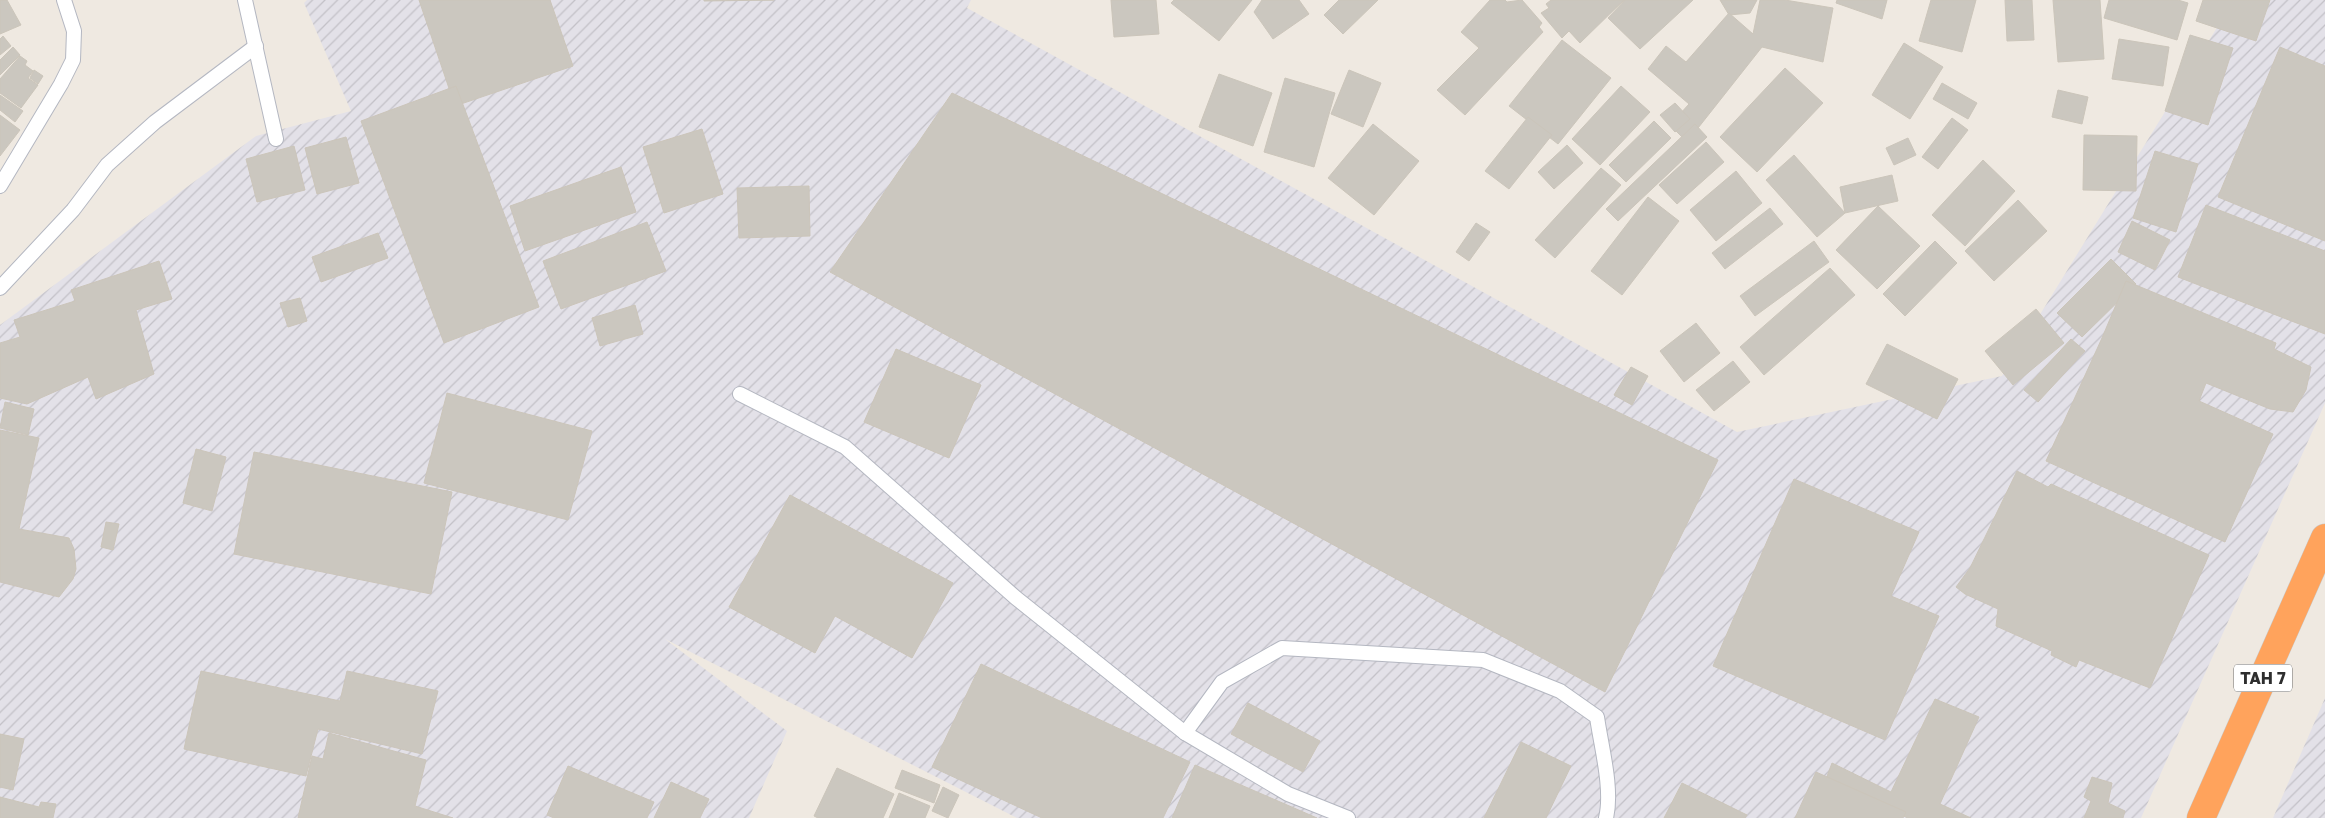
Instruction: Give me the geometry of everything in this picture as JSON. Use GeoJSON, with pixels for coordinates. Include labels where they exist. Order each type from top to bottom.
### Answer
{"type":"FeatureCollection","features":[{"type":"Feature","properties":{"kind":"highway","name":"TAH 7"},"geometry":{"type":"LineString","coordinates":[[2201,818],[2325,538]]}},
{"type":"Feature","properties":{"kind":"lane"},"geometry":{"type":"LineString","coordinates":[[0,186],[61,84],[73,60],[74,31],[64,0]]}},
{"type":"Feature","properties":{"kind":"lane"},"geometry":{"type":"LineString","coordinates":[[245,0],[276,139]]}},
{"type":"Feature","properties":{"kind":"lane"},"geometry":{"type":"LineString","coordinates":[[0,288],[73,210],[107,165],[155,122],[256,46]]}},
{"type":"Feature","properties":{"kind":"lane"},"geometry":{"type":"LineString","coordinates":[[740,394],[846,447],[1016,598],[1185,733],[1288,794],[1348,818]]}},
{"type":"Feature","properties":{"kind":"lane"},"geometry":{"type":"LineString","coordinates":[[1185,733],[1222,682],[1282,648],[1483,660],[1560,691],[1597,717],[1606,774],[1608,811],[1606,818]]}},
{"type":"Feature","properties":{"kind":"shaded area"},"geometry":{"type":"Polygon","coordinates":[[[307,0],[971,0],[967,8],[1737,432],[2002,376],[2234,0],[2325,0],[2325,403],[2141,818],[1017,818],[665,639],[787,731],[749,818],[0,818],[0,325],[256,136],[351,111],[304,3],[307,0]]]}},
{"type":"Feature","properties":{"kind":"shaded area"},"geometry":{"type":"Polygon","coordinates":[[[2325,698],[2325,818],[2273,818],[2325,698]]]}},
{"type":"Feature","properties":{"kind":"building"},"geometry":{"type":"Polygon","coordinates":[[[0,0],[7,0],[21,25],[0,34],[0,0]]]}},
{"type":"Feature","properties":{"kind":"building"},"geometry":{"type":"Polygon","coordinates":[[[419,0],[550,0],[573,66],[455,106],[419,0]]]}},
{"type":"Feature","properties":{"kind":"building"},"geometry":{"type":"Polygon","coordinates":[[[704,0],[774,0],[704,1],[704,0]]]}},
{"type":"Feature","properties":{"kind":"building"},"geometry":{"type":"Polygon","coordinates":[[[1111,0],[1156,0],[1159,34],[1114,37],[1111,0]]]}},
{"type":"Feature","properties":{"kind":"building"},"geometry":{"type":"Polygon","coordinates":[[[1174,0],[1252,0],[1219,41],[1171,3],[1174,0]]]}},
{"type":"Feature","properties":{"kind":"building"},"geometry":{"type":"Polygon","coordinates":[[[1262,0],[1299,0],[1309,14],[1273,39],[1254,12],[1262,0]]]}},
{"type":"Feature","properties":{"kind":"building"},"geometry":{"type":"Polygon","coordinates":[[[1339,0],[1378,0],[1343,34],[1324,15],[1339,0]]]}},
{"type":"Feature","properties":{"kind":"building"},"geometry":{"type":"Polygon","coordinates":[[[1490,0],[1505,0],[1507,2],[1522,0],[1542,23],[1539,27],[1543,32],[1465,115],[1437,90],[1479,48],[1461,32],[1490,0]]]}},
{"type":"Feature","properties":{"kind":"building"},"geometry":{"type":"Polygon","coordinates":[[[1551,0],[1624,0],[1580,43],[1569,31],[1562,38],[1541,13],[1549,8],[1546,4],[1551,0]]]}},
{"type":"Feature","properties":{"kind":"building"},"geometry":{"type":"Polygon","coordinates":[[[1625,0],[1693,0],[1640,49],[1608,18],[1625,0]]]}},
{"type":"Feature","properties":{"kind":"building"},"geometry":{"type":"Polygon","coordinates":[[[1720,0],[1757,0],[1750,13],[1729,15],[1720,0]]]}},
{"type":"Feature","properties":{"kind":"building"},"geometry":{"type":"Polygon","coordinates":[[[1760,0],[1785,0],[1833,8],[1823,62],[1762,47],[1687,142],[1670,125],[1689,104],[1648,69],[1666,46],[1686,62],[1729,13],[1753,34],[1760,0]]]}},
{"type":"Feature","properties":{"kind":"building"},"geometry":{"type":"Polygon","coordinates":[[[1837,0],[1887,0],[1882,19],[1836,3],[1837,0]]]}},
{"type":"Feature","properties":{"kind":"building"},"geometry":{"type":"Polygon","coordinates":[[[1931,0],[1976,0],[1962,52],[1919,41],[1931,0]]]}},
{"type":"Feature","properties":{"kind":"building"},"geometry":{"type":"Polygon","coordinates":[[[2005,0],[2032,0],[2034,40],[2007,41],[2005,0]]]}},
{"type":"Feature","properties":{"kind":"building"},"geometry":{"type":"Polygon","coordinates":[[[2053,0],[2100,0],[2104,59],[2058,62],[2053,0]]]}},
{"type":"Feature","properties":{"kind":"building"},"geometry":{"type":"Polygon","coordinates":[[[2109,0],[2178,0],[2188,3],[2177,40],[2104,18],[2109,0]]]}},
{"type":"Feature","properties":{"kind":"building"},"geometry":{"type":"Polygon","coordinates":[[[2203,0],[2270,0],[2256,41],[2196,21],[2203,0]]]}},
{"type":"Feature","properties":{"kind":"building"},"geometry":{"type":"Polygon","coordinates":[[[2190,35],[2233,48],[2208,125],[2165,111],[2190,35]]]}},
{"type":"Feature","properties":{"kind":"building"},"geometry":{"type":"Polygon","coordinates":[[[3,36],[11,46],[0,55],[0,39],[3,36]]]}},
{"type":"Feature","properties":{"kind":"building"},"geometry":{"type":"Polygon","coordinates":[[[2119,39],[2169,47],[2163,86],[2112,79],[2119,39]]]}},
{"type":"Feature","properties":{"kind":"building"},"geometry":{"type":"Polygon","coordinates":[[[1562,40],[1611,78],[1558,144],[1509,106],[1562,40]]]}},
{"type":"Feature","properties":{"kind":"building"},"geometry":{"type":"Polygon","coordinates":[[[1904,43],[1943,67],[1910,119],[1872,95],[1904,43]]]}},
{"type":"Feature","properties":{"kind":"building"},"geometry":{"type":"Polygon","coordinates":[[[13,47],[20,55],[0,75],[0,60],[13,47]]]}},
{"type":"Feature","properties":{"kind":"building"},"geometry":{"type":"Polygon","coordinates":[[[2280,47],[2325,66],[2325,241],[2218,197],[2280,47]]]}},
{"type":"Feature","properties":{"kind":"building"},"geometry":{"type":"Polygon","coordinates":[[[20,56],[27,61],[25,65],[33,71],[28,78],[38,85],[21,108],[0,93],[0,79],[20,56]]]}},
{"type":"Feature","properties":{"kind":"building"},"geometry":{"type":"Polygon","coordinates":[[[1785,68],[1823,103],[1757,172],[1720,137],[1785,68]]]}},
{"type":"Feature","properties":{"kind":"building"},"geometry":{"type":"Polygon","coordinates":[[[34,70],[43,76],[38,84],[30,78],[34,70]]]}},
{"type":"Feature","properties":{"kind":"building"},"geometry":{"type":"Polygon","coordinates":[[[1349,70],[1381,83],[1363,127],[1331,114],[1349,70]]]}},
{"type":"Feature","properties":{"kind":"building"},"geometry":{"type":"Polygon","coordinates":[[[1219,74],[1272,93],[1253,146],[1199,127],[1219,74]]]}},
{"type":"Feature","properties":{"kind":"building"},"geometry":{"type":"Polygon","coordinates":[[[1285,78],[1335,93],[1314,167],[1264,152],[1285,78]]]}},
{"type":"Feature","properties":{"kind":"building"},"geometry":{"type":"Polygon","coordinates":[[[1942,83],[1977,103],[1968,119],[1933,99],[1942,83]]]}},
{"type":"Feature","properties":{"kind":"building"},"geometry":{"type":"Polygon","coordinates":[[[456,86],[539,307],[444,343],[361,121],[456,86]]]}},
{"type":"Feature","properties":{"kind":"building"},"geometry":{"type":"Polygon","coordinates":[[[1621,86],[1650,112],[1600,165],[1572,139],[1621,86]]]}},
{"type":"Feature","properties":{"kind":"building"},"geometry":{"type":"Polygon","coordinates":[[[2058,90],[2088,97],[2082,124],[2052,117],[2058,90]]]}},
{"type":"Feature","properties":{"kind":"building"},"geometry":{"type":"Polygon","coordinates":[[[952,93],[1718,460],[1605,692],[830,272],[952,93]]]}},
{"type":"Feature","properties":{"kind":"building"},"geometry":{"type":"Polygon","coordinates":[[[0,95],[23,111],[15,122],[0,110],[0,95]]]}},
{"type":"Feature","properties":{"kind":"building"},"geometry":{"type":"Polygon","coordinates":[[[1675,103],[1690,119],[1675,132],[1660,115],[1675,103]]]}},
{"type":"Feature","properties":{"kind":"building"},"geometry":{"type":"Polygon","coordinates":[[[0,115],[20,130],[0,156],[0,115]]]}},
{"type":"Feature","properties":{"kind":"building"},"geometry":{"type":"Polygon","coordinates":[[[1528,117],[1552,135],[1509,189],[1485,171],[1528,117]]]}},
{"type":"Feature","properties":{"kind":"building"},"geometry":{"type":"Polygon","coordinates":[[[1952,118],[1968,130],[1938,169],[1922,157],[1952,118]]]}},
{"type":"Feature","properties":{"kind":"building"},"geometry":{"type":"Polygon","coordinates":[[[1654,121],[1671,138],[1626,182],[1609,165],[1654,121]]]}},
{"type":"Feature","properties":{"kind":"building"},"geometry":{"type":"Polygon","coordinates":[[[1373,124],[1419,161],[1374,215],[1328,178],[1373,124]]]}},
{"type":"Feature","properties":{"kind":"building"},"geometry":{"type":"Polygon","coordinates":[[[1695,124],[1707,137],[1618,221],[1606,209],[1695,124]]]}},
{"type":"Feature","properties":{"kind":"building"},"geometry":{"type":"Polygon","coordinates":[[[702,129],[723,194],[664,213],[643,147],[702,129]]]}},
{"type":"Feature","properties":{"kind":"building"},"geometry":{"type":"Polygon","coordinates":[[[2084,135],[2137,136],[2136,191],[2083,190],[2084,135]]]}},
{"type":"Feature","properties":{"kind":"building"},"geometry":{"type":"Polygon","coordinates":[[[346,137],[359,183],[317,194],[305,148],[346,137]]]}},
{"type":"Feature","properties":{"kind":"building"},"geometry":{"type":"Polygon","coordinates":[[[1908,138],[1916,155],[1894,165],[1886,148],[1908,138]]]}},
{"type":"Feature","properties":{"kind":"building"},"geometry":{"type":"Polygon","coordinates":[[[1706,142],[1724,162],[1677,204],[1659,185],[1706,142]]]}},
{"type":"Feature","properties":{"kind":"building"},"geometry":{"type":"Polygon","coordinates":[[[1567,145],[1583,163],[1554,189],[1538,172],[1567,145]]]}},
{"type":"Feature","properties":{"kind":"building"},"geometry":{"type":"Polygon","coordinates":[[[294,146],[305,190],[257,202],[246,159],[294,146]]]}},
{"type":"Feature","properties":{"kind":"building"},"geometry":{"type":"Polygon","coordinates":[[[2155,151],[2198,164],[2176,232],[2133,218],[2155,151]]]}},
{"type":"Feature","properties":{"kind":"building"},"geometry":{"type":"Polygon","coordinates":[[[1794,155],[1845,213],[1817,237],[1766,180],[1794,155]]]}},
{"type":"Feature","properties":{"kind":"building"},"geometry":{"type":"Polygon","coordinates":[[[1983,160],[2015,191],[1965,246],[1932,215],[1983,160]]]}},
{"type":"Feature","properties":{"kind":"building"},"geometry":{"type":"Polygon","coordinates":[[[621,167],[636,212],[525,251],[510,206],[621,167]]]}},
{"type":"Feature","properties":{"kind":"building"},"geometry":{"type":"Polygon","coordinates":[[[1601,168],[1621,185],[1555,258],[1535,240],[1601,168]]]}},
{"type":"Feature","properties":{"kind":"building"},"geometry":{"type":"Polygon","coordinates":[[[1736,171],[1762,203],[1716,241],[1690,210],[1736,171]]]}},
{"type":"Feature","properties":{"kind":"building"},"geometry":{"type":"Polygon","coordinates":[[[1892,175],[1898,201],[1845,213],[1840,187],[1892,175]]]}},
{"type":"Feature","properties":{"kind":"building"},"geometry":{"type":"Polygon","coordinates":[[[809,186],[810,236],[739,238],[737,188],[809,186]]]}},
{"type":"Feature","properties":{"kind":"building"},"geometry":{"type":"Polygon","coordinates":[[[1648,197],[1679,221],[1622,295],[1591,271],[1648,197]]]}},
{"type":"Feature","properties":{"kind":"building"},"geometry":{"type":"Polygon","coordinates":[[[2018,200],[2047,231],[1994,281],[1965,251],[2018,200]]]}},
{"type":"Feature","properties":{"kind":"building"},"geometry":{"type":"Polygon","coordinates":[[[2206,205],[2325,251],[2325,334],[2178,277],[2206,205]]]}},
{"type":"Feature","properties":{"kind":"building"},"geometry":{"type":"Polygon","coordinates":[[[1878,206],[1920,246],[1877,289],[1836,250],[1878,206]]]}},
{"type":"Feature","properties":{"kind":"building"},"geometry":{"type":"Polygon","coordinates":[[[1770,208],[1783,224],[1725,269],[1712,253],[1770,208]]]}},
{"type":"Feature","properties":{"kind":"building"},"geometry":{"type":"Polygon","coordinates":[[[2132,221],[2170,240],[2155,270],[2118,252],[2132,221]]]}},
{"type":"Feature","properties":{"kind":"building"},"geometry":{"type":"Polygon","coordinates":[[[647,222],[666,271],[561,309],[543,261],[647,222]]]}},
{"type":"Feature","properties":{"kind":"building"},"geometry":{"type":"Polygon","coordinates":[[[1476,223],[1490,232],[1469,261],[1456,252],[1476,223]]]}},
{"type":"Feature","properties":{"kind":"building"},"geometry":{"type":"Polygon","coordinates":[[[378,233],[388,258],[321,282],[312,257],[378,233]]]}},
{"type":"Feature","properties":{"kind":"building"},"geometry":{"type":"Polygon","coordinates":[[[1814,241],[1829,262],[1755,316],[1740,296],[1814,241]]]}},
{"type":"Feature","properties":{"kind":"building"},"geometry":{"type":"Polygon","coordinates":[[[1935,241],[1957,263],[1905,316],[1883,294],[1935,241]]]}},
{"type":"Feature","properties":{"kind":"building"},"geometry":{"type":"Polygon","coordinates":[[[2111,259],[2136,284],[2082,337],[2057,313],[2111,259]]]}},
{"type":"Feature","properties":{"kind":"building"},"geometry":{"type":"Polygon","coordinates":[[[159,261],[172,299],[136,310],[154,374],[96,399],[88,377],[27,404],[0,398],[0,343],[20,337],[14,320],[75,301],[71,290],[159,261]]]}},
{"type":"Feature","properties":{"kind":"building"},"geometry":{"type":"Polygon","coordinates":[[[1830,268],[1855,295],[1764,375],[1740,347],[1830,268]]]}},
{"type":"Feature","properties":{"kind":"building"},"geometry":{"type":"Polygon","coordinates":[[[2126,281],[2276,343],[2274,349],[2311,367],[2306,390],[2293,412],[2270,409],[2206,383],[2199,401],[2273,434],[2225,542],[2046,461],[2126,281]]]}},
{"type":"Feature","properties":{"kind":"building"},"geometry":{"type":"Polygon","coordinates":[[[300,298],[307,321],[288,327],[280,303],[300,298]]]}},
{"type":"Feature","properties":{"kind":"building"},"geometry":{"type":"Polygon","coordinates":[[[635,305],[643,334],[600,346],[592,318],[635,305]]]}},
{"type":"Feature","properties":{"kind":"building"},"geometry":{"type":"Polygon","coordinates":[[[2036,309],[2064,343],[2013,385],[1985,351],[2036,309]]]}},
{"type":"Feature","properties":{"kind":"building"},"geometry":{"type":"Polygon","coordinates":[[[1696,323],[1720,353],[1684,382],[1660,351],[1696,323]]]}},
{"type":"Feature","properties":{"kind":"building"},"geometry":{"type":"Polygon","coordinates":[[[2071,339],[2085,351],[2038,402],[2024,390],[2071,339]]]}},
{"type":"Feature","properties":{"kind":"building"},"geometry":{"type":"Polygon","coordinates":[[[1887,344],[1958,379],[1937,419],[1866,384],[1887,344]]]}},
{"type":"Feature","properties":{"kind":"building"},"geometry":{"type":"Polygon","coordinates":[[[896,349],[981,385],[949,458],[864,422],[896,349]]]}},
{"type":"Feature","properties":{"kind":"building"},"geometry":{"type":"Polygon","coordinates":[[[1733,361],[1750,382],[1714,411],[1696,390],[1733,361]]]}},
{"type":"Feature","properties":{"kind":"building"},"geometry":{"type":"Polygon","coordinates":[[[1631,367],[1648,376],[1632,405],[1614,395],[1631,367]]]}},
{"type":"Feature","properties":{"kind":"building"},"geometry":{"type":"Polygon","coordinates":[[[447,393],[592,431],[568,520],[424,483],[447,393]]]}},
{"type":"Feature","properties":{"kind":"building"},"geometry":{"type":"Polygon","coordinates":[[[5,402],[34,409],[28,435],[0,428],[5,402]]]}},
{"type":"Feature","properties":{"kind":"building"},"geometry":{"type":"Polygon","coordinates":[[[0,430],[39,438],[19,529],[69,538],[74,549],[76,569],[73,579],[59,597],[0,582],[0,430]]]}},
{"type":"Feature","properties":{"kind":"building"},"geometry":{"type":"Polygon","coordinates":[[[196,449],[226,457],[212,511],[183,503],[196,449]]]}},
{"type":"Feature","properties":{"kind":"building"},"geometry":{"type":"Polygon","coordinates":[[[254,452],[452,492],[431,594],[234,554],[254,452]]]}},
{"type":"Feature","properties":{"kind":"building"},"geometry":{"type":"Polygon","coordinates":[[[2017,471],[2048,487],[2051,484],[2209,555],[2150,688],[2079,660],[2076,667],[2051,655],[2052,651],[1996,626],[1998,609],[1965,594],[1956,587],[1970,568],[2017,471]]]}},
{"type":"Feature","properties":{"kind":"building"},"geometry":{"type":"Polygon","coordinates":[[[1794,479],[1919,532],[1891,596],[1939,616],[1885,740],[1713,666],[1794,479]]]}},
{"type":"Feature","properties":{"kind":"building"},"geometry":{"type":"Polygon","coordinates":[[[790,495],[953,583],[912,658],[835,616],[815,653],[729,607],[790,495]]]}},
{"type":"Feature","properties":{"kind":"building"},"geometry":{"type":"Polygon","coordinates":[[[106,522],[119,524],[113,550],[101,547],[106,522]]]}},
{"type":"Feature","properties":{"kind":"building"},"geometry":{"type":"Polygon","coordinates":[[[981,664],[1190,762],[1163,818],[1042,818],[932,767],[981,664]]]}},
{"type":"Feature","properties":{"kind":"building"},"geometry":{"type":"Polygon","coordinates":[[[201,671],[340,701],[347,671],[438,691],[422,754],[318,729],[306,776],[184,749],[201,671]]]}},
{"type":"Feature","properties":{"kind":"building"},"geometry":{"type":"Polygon","coordinates":[[[1935,699],[1979,717],[1940,804],[1971,818],[1908,818],[1884,808],[1884,803],[1826,779],[1832,763],[1891,792],[1935,699]]]}},
{"type":"Feature","properties":{"kind":"building"},"geometry":{"type":"Polygon","coordinates":[[[1248,703],[1320,741],[1303,772],[1231,734],[1248,703]]]}},
{"type":"Feature","properties":{"kind":"building"},"geometry":{"type":"Polygon","coordinates":[[[329,733],[426,760],[415,806],[453,818],[298,818],[312,756],[323,759],[329,733]]]}},
{"type":"Feature","properties":{"kind":"building"},"geometry":{"type":"Polygon","coordinates":[[[0,734],[24,739],[13,790],[0,787],[0,734]]]}},
{"type":"Feature","properties":{"kind":"building"},"geometry":{"type":"Polygon","coordinates":[[[1521,742],[1571,766],[1546,818],[1484,818],[1521,742]]]}},
{"type":"Feature","properties":{"kind":"building"},"geometry":{"type":"Polygon","coordinates":[[[1195,765],[1317,818],[1172,818],[1195,765]]]}},
{"type":"Feature","properties":{"kind":"building"},"geometry":{"type":"Polygon","coordinates":[[[568,766],[654,802],[647,818],[554,818],[547,815],[568,766]]]}},
{"type":"Feature","properties":{"kind":"building"},"geometry":{"type":"Polygon","coordinates":[[[837,768],[894,794],[883,818],[818,818],[814,816],[837,768]]]}},
{"type":"Feature","properties":{"kind":"building"},"geometry":{"type":"Polygon","coordinates":[[[902,770],[940,785],[934,803],[895,788],[902,770]]]}},
{"type":"Feature","properties":{"kind":"building"},"geometry":{"type":"Polygon","coordinates":[[[1816,772],[1906,812],[1903,818],[1795,818],[1816,772]]]}},
{"type":"Feature","properties":{"kind":"building"},"geometry":{"type":"Polygon","coordinates":[[[2092,777],[2112,783],[2108,803],[2125,811],[2123,818],[2084,818],[2091,801],[2084,797],[2092,777]]]}},
{"type":"Feature","properties":{"kind":"building"},"geometry":{"type":"Polygon","coordinates":[[[671,782],[709,799],[700,818],[654,818],[671,782]]]}},
{"type":"Feature","properties":{"kind":"building"},"geometry":{"type":"Polygon","coordinates":[[[1682,783],[1747,815],[1745,818],[1664,818],[1682,783]]]}},
{"type":"Feature","properties":{"kind":"building"},"geometry":{"type":"Polygon","coordinates":[[[943,787],[959,795],[948,818],[932,811],[943,787]]]}},
{"type":"Feature","properties":{"kind":"building"},"geometry":{"type":"Polygon","coordinates":[[[899,793],[930,806],[925,818],[889,818],[899,793]]]}},
{"type":"Feature","properties":{"kind":"building"},"geometry":{"type":"Polygon","coordinates":[[[0,797],[39,807],[41,802],[56,804],[53,818],[0,818],[0,797]]]}}]}
